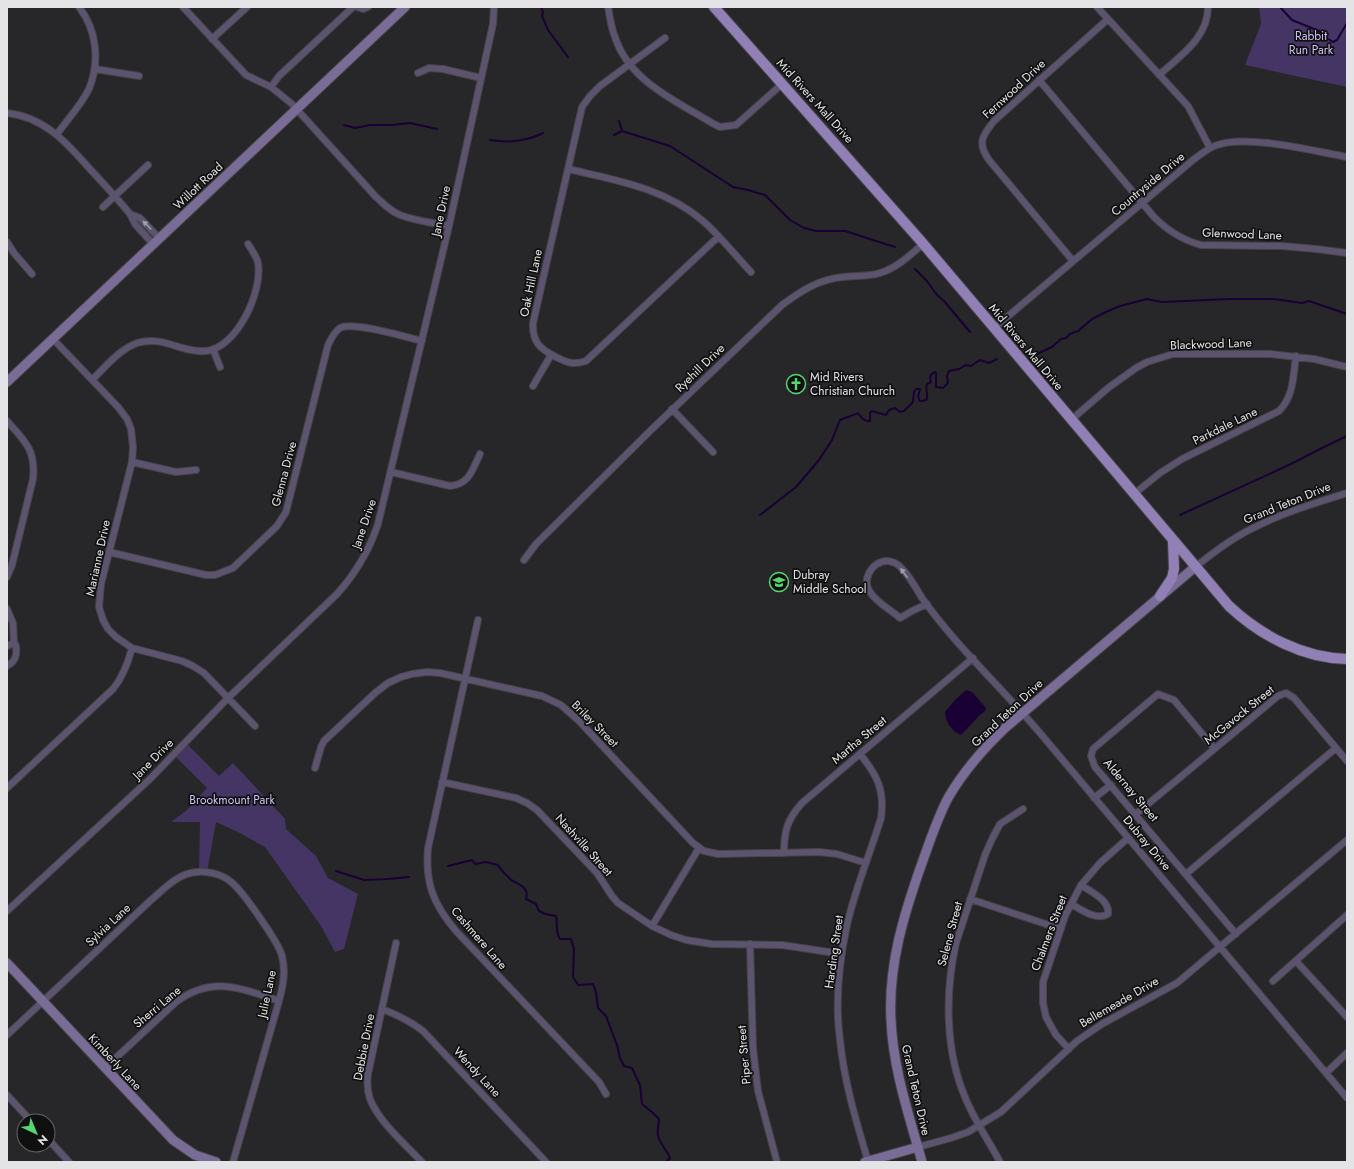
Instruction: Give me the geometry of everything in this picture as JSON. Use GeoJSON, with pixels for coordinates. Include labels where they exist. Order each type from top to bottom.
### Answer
{"type":"FeatureCollection","features":[{"type":"Feature","properties":{"kind":"main road","name":"Mid Rivers Mall Drive"},"geometry":{"type":"LineString","coordinates":[[714,7],[923,244],[1229,606],[1245,620],[1265,634],[1285,644],[1322,656],[1347,660]]}},
{"type":"Feature","properties":{"kind":"main road"},"geometry":{"type":"LineString","coordinates":[[1160,596],[1172,578],[1174,568],[1173,540]]}},
{"type":"Feature","properties":{"kind":"street"},"geometry":{"type":"LineString","coordinates":[[57,134],[89,89],[95,69],[96,50],[93,36],[90,25],[79,7]]}},
{"type":"Feature","properties":{"kind":"street"},"geometry":{"type":"LineString","coordinates":[[183,7],[246,75],[271,87],[281,94],[388,208],[397,214],[406,217],[449,226]]}},
{"type":"Feature","properties":{"kind":"street"},"geometry":{"type":"LineString","coordinates":[[212,38],[247,7]]}},
{"type":"Feature","properties":{"kind":"street"},"geometry":{"type":"LineString","coordinates":[[271,87],[279,76],[353,7]]}},
{"type":"Feature","properties":{"kind":"street"},"geometry":{"type":"LineString","coordinates":[[356,7],[363,9],[368,7]]}},
{"type":"Feature","properties":{"kind":"street","name":"Willott Road"},"geometry":{"type":"LineString","coordinates":[[7,382],[405,7]]}},
{"type":"Feature","properties":{"kind":"street","name":"Jane Drive"},"geometry":{"type":"LineString","coordinates":[[7,911],[151,778],[228,698],[337,594],[360,565],[371,545],[378,524],[391,472],[449,226],[493,24],[494,7]]}},
{"type":"Feature","properties":{"kind":"street"},"geometry":{"type":"LineString","coordinates":[[608,7],[615,38],[622,52],[630,64],[648,84],[720,127],[736,125],[782,84]]}},
{"type":"Feature","properties":{"kind":"street"},"geometry":{"type":"LineString","coordinates":[[1097,7],[1188,106],[1210,148]]}},
{"type":"Feature","properties":{"kind":"street"},"geometry":{"type":"LineString","coordinates":[[1159,75],[1194,43],[1201,34],[1208,15],[1208,7]]}},
{"type":"Feature","properties":{"kind":"street","name":"Fernwood Drive"},"geometry":{"type":"LineString","coordinates":[[1073,261],[988,160],[982,147],[983,136],[994,121],[1108,19]]}},
{"type":"Feature","properties":{"kind":"street","name":"Oak Hill Lane"},"geometry":{"type":"LineString","coordinates":[[665,38],[600,86],[582,107],[534,323],[533,330],[537,342],[542,350],[574,364],[586,361],[718,236]]}},
{"type":"Feature","properties":{"kind":"street"},"geometry":{"type":"LineString","coordinates":[[418,73],[429,68],[443,69],[481,78]]}},
{"type":"Feature","properties":{"kind":"street"},"geometry":{"type":"LineString","coordinates":[[95,69],[140,76]]}},
{"type":"Feature","properties":{"kind":"street","name":"Glenwood Lane"},"geometry":{"type":"LineString","coordinates":[[1039,80],[1142,203],[1164,227],[1176,236],[1189,242],[1201,244],[1282,246],[1347,254]]}},
{"type":"Feature","properties":{"kind":"street"},"geometry":{"type":"LineString","coordinates":[[7,113],[31,119],[57,134],[130,214],[135,224],[157,242]]}},
{"type":"Feature","properties":{"kind":"street","name":"Countryside Drive"},"geometry":{"type":"LineString","coordinates":[[994,328],[1193,160],[1210,148],[1227,142],[1245,141],[1274,144],[1347,157]]}},
{"type":"Feature","properties":{"kind":"street"},"geometry":{"type":"LineString","coordinates":[[102,207],[148,165]]}},
{"type":"Feature","properties":{"kind":"street"},"geometry":{"type":"LineString","coordinates":[[568,169],[620,181],[658,194],[686,208],[718,236],[751,272]]}},
{"type":"Feature","properties":{"kind":"street"},"geometry":{"type":"LineString","coordinates":[[7,242],[14,253],[32,274]]}},
{"type":"Feature","properties":{"kind":"street"},"geometry":{"type":"LineString","coordinates":[[92,380],[123,351],[130,346],[141,342],[155,340],[193,350],[207,351],[220,345],[239,327],[245,318],[254,296],[258,275],[258,262],[248,244]]}},
{"type":"Feature","properties":{"kind":"street","name":"Ryehill Drive"},"geometry":{"type":"LineString","coordinates":[[524,560],[536,544],[672,410],[779,308],[804,289],[833,278],[879,274],[900,263],[923,244]]}},
{"type":"Feature","properties":{"kind":"street","name":"Glenna Drive"},"geometry":{"type":"LineString","coordinates":[[109,552],[206,575],[215,575],[233,568],[277,526],[286,512],[328,345],[332,335],[341,328],[351,326],[362,327],[422,341]]}},
{"type":"Feature","properties":{"kind":"street","name":"Marianne Drive"},"geometry":{"type":"LineString","coordinates":[[53,339],[118,407],[127,419],[133,437],[132,462],[101,584],[99,607],[103,620],[108,629],[123,643],[132,648],[174,658],[193,666],[204,673],[255,726]]}},
{"type":"Feature","properties":{"kind":"street"},"geometry":{"type":"LineString","coordinates":[[213,349],[220,367]]}},
{"type":"Feature","properties":{"kind":"street","name":"Blackwood Lane"},"geometry":{"type":"LineString","coordinates":[[1071,420],[1108,388],[1136,368],[1147,362],[1173,354],[1270,354],[1296,356],[1347,367]]}},
{"type":"Feature","properties":{"kind":"street"},"geometry":{"type":"LineString","coordinates":[[534,386],[551,355]]}},
{"type":"Feature","properties":{"kind":"street","name":"Parkdale Lane"},"geometry":{"type":"LineString","coordinates":[[1134,494],[1160,473],[1182,459],[1279,411],[1291,394],[1296,356]]}},
{"type":"Feature","properties":{"kind":"street"},"geometry":{"type":"LineString","coordinates":[[672,410],[713,452]]}},
{"type":"Feature","properties":{"kind":"street"},"geometry":{"type":"LineString","coordinates":[[7,421],[30,448],[35,466],[12,565],[7,577]]}},
{"type":"Feature","properties":{"kind":"street"},"geometry":{"type":"LineString","coordinates":[[391,472],[450,486],[459,485],[466,480],[480,454]]}},
{"type":"Feature","properties":{"kind":"street"},"geometry":{"type":"LineString","coordinates":[[132,462],[176,472],[196,470]]}},
{"type":"Feature","properties":{"kind":"street","name":"Grand Teton Drive"},"geometry":{"type":"LineString","coordinates":[[922,1162],[898,1074],[894,1048],[891,1019],[894,969],[896,950],[902,924],[936,824],[948,798],[966,770],[984,749],[1023,712],[1195,567],[1234,538],[1250,529],[1296,510],[1347,492]]}},
{"type":"Feature","properties":{"kind":"street","name":"Dubray Drive"},"geometry":{"type":"LineString","coordinates":[[927,604],[900,618],[869,592],[867,578],[871,570],[876,565],[888,561],[894,562],[898,565],[962,647],[1023,712],[1347,1098]]}},
{"type":"Feature","properties":{"kind":"street"},"geometry":{"type":"LineString","coordinates":[[7,609],[13,623],[14,644],[16,646],[17,654],[14,660],[7,666]]}},
{"type":"Feature","properties":{"kind":"street","name":"Cashmere Lane"},"geometry":{"type":"LineString","coordinates":[[478,620],[429,840],[427,864],[430,885],[435,901],[444,916],[456,931],[598,1082],[606,1094]]}},
{"type":"Feature","properties":{"kind":"street"},"geometry":{"type":"LineString","coordinates":[[7,646],[14,644]]}},
{"type":"Feature","properties":{"kind":"street"},"geometry":{"type":"LineString","coordinates":[[7,788],[113,689],[124,672],[132,648]]}},
{"type":"Feature","properties":{"kind":"street","name":"Martha Street"},"geometry":{"type":"LineString","coordinates":[[784,853],[784,840],[792,815],[802,803],[973,658]]}},
{"type":"Feature","properties":{"kind":"street","name":"Briley Street"},"geometry":{"type":"LineString","coordinates":[[315,768],[320,747],[324,741],[375,693],[388,683],[400,677],[412,674],[427,672],[440,673],[542,696],[561,705],[579,721],[693,843],[709,853],[819,852],[837,854],[866,863]]}},
{"type":"Feature","properties":{"kind":"street","name":"McGavock Street"},"geometry":{"type":"LineString","coordinates":[[1136,814],[1278,696],[1286,693],[1294,698],[1347,760]]}},
{"type":"Feature","properties":{"kind":"street","name":"Aldernay Street"},"geometry":{"type":"LineString","coordinates":[[1214,748],[1174,700],[1158,694],[1093,749],[1091,756],[1095,767],[1236,934]]}},
{"type":"Feature","properties":{"kind":"street"},"geometry":{"type":"LineString","coordinates":[[1186,874],[1336,748]]}},
{"type":"Feature","properties":{"kind":"street","name":"Harding Street"},"geometry":{"type":"LineString","coordinates":[[860,754],[872,769],[878,780],[882,798],[881,818],[852,906],[842,954],[839,984],[839,1039],[847,1085],[866,1162]]}},
{"type":"Feature","properties":{"kind":"street","name":"Nashville Street"},"geometry":{"type":"LineString","coordinates":[[442,782],[516,798],[527,803],[537,810],[597,873],[618,903],[652,926],[671,935],[700,943],[726,945],[782,945],[842,954]]}},
{"type":"Feature","properties":{"kind":"street"},"geometry":{"type":"LineString","coordinates":[[1094,798],[1111,785]]}},
{"type":"Feature","properties":{"kind":"street","name":"Selene Street"},"geometry":{"type":"LineString","coordinates":[[1000,1162],[960,1085],[954,1061],[950,1033],[948,993],[953,958],[960,929],[985,855],[997,829],[1005,820],[1023,809]]}},
{"type":"Feature","properties":{"kind":"street","name":"Chalmers Street"},"geometry":{"type":"LineString","coordinates":[[1069,1049],[1056,1035],[1046,1018],[1042,993],[1045,976],[1061,929],[1071,904],[1081,885],[1100,863],[1128,838]]}},
{"type":"Feature","properties":{"kind":"street","name":"Bellemeade Drive"},"geometry":{"type":"LineString","coordinates":[[866,1162],[951,1138],[980,1126],[1006,1108],[1083,1037],[1102,1024],[1177,983],[1347,840]]}},
{"type":"Feature","properties":{"kind":"street"},"geometry":{"type":"LineString","coordinates":[[652,926],[699,848]]}},
{"type":"Feature","properties":{"kind":"street","name":"Sylvia Lane"},"geometry":{"type":"LineString","coordinates":[[7,1035],[168,886],[181,876],[193,872]]}},
{"type":"Feature","properties":{"kind":"street","name":"Julie Lane"},"geometry":{"type":"LineString","coordinates":[[193,872],[212,873],[221,876],[231,882],[240,891],[278,944],[285,968],[279,1001],[233,1162]]}},
{"type":"Feature","properties":{"kind":"street"},"geometry":{"type":"LineString","coordinates":[[1071,904],[1098,918],[1104,917],[1108,914],[1109,909],[1106,904],[1081,885]]}},
{"type":"Feature","properties":{"kind":"street"},"geometry":{"type":"LineString","coordinates":[[970,899],[1061,929]]}},
{"type":"Feature","properties":{"kind":"street"},"geometry":{"type":"LineString","coordinates":[[1273,981],[1347,915]]}},
{"type":"Feature","properties":{"kind":"street","name":"Debbie Drive"},"geometry":{"type":"LineString","coordinates":[[396,943],[368,1074],[367,1087],[375,1110],[422,1162]]}},
{"type":"Feature","properties":{"kind":"street","name":"Piper Street"},"geometry":{"type":"LineString","coordinates":[[750,944],[753,1048],[758,1091],[777,1162]]}},
{"type":"Feature","properties":{"kind":"street"},"geometry":{"type":"LineString","coordinates":[[1296,960],[1347,1017]]}},
{"type":"Feature","properties":{"kind":"street","name":"Kimberly Lane"},"geometry":{"type":"LineString","coordinates":[[7,963],[173,1140],[195,1155],[216,1162]]}},
{"type":"Feature","properties":{"kind":"street","name":"Sherri Lane"},"geometry":{"type":"LineString","coordinates":[[105,1068],[176,1002],[186,995],[203,988],[217,986],[230,987],[279,1001]]}},
{"type":"Feature","properties":{"kind":"street","name":"Wendy Lane"},"geometry":{"type":"LineString","coordinates":[[382,1010],[402,1017],[423,1031],[546,1162]]}},
{"type":"Feature","properties":{"kind":"street"},"geometry":{"type":"LineString","coordinates":[[1326,1073],[1347,1054]]}},
{"type":"Feature","properties":{"kind":"street"},"geometry":{"type":"LineString","coordinates":[[7,1096],[23,1113]]}},
{"type":"Feature","properties":{"kind":"street"},"geometry":{"type":"LineString","coordinates":[[56,1148],[69,1162]]}},
{"type":"Feature","properties":{"kind":"green space","name":"Rabbit Run Park"},"geometry":{"type":"Polygon","coordinates":[[[1259,7],[1347,7],[1347,87],[1245,65],[1261,24],[1259,7]]]}},
{"type":"Feature","properties":{"kind":"green space","name":"Brookmount Park"},"geometry":{"type":"Polygon","coordinates":[[[185,742],[219,776],[233,763],[285,819],[286,829],[316,856],[328,878],[358,894],[344,949],[335,952],[321,926],[265,847],[238,832],[216,822],[207,872],[199,872],[200,822],[171,822],[187,810],[207,788],[174,755],[185,742]]]}},
{"type":"Feature","properties":{"kind":"shaded area"},"geometry":{"type":"Polygon","coordinates":[[[966,690],[972,692],[986,708],[985,711],[961,735],[950,726],[946,719],[945,712],[966,690]]]}},
{"type":"Feature","properties":{"kind":"waterway"},"geometry":{"type":"LineString","coordinates":[[541,7],[543,12],[542,16],[548,30],[568,57]]}},
{"type":"Feature","properties":{"kind":"waterway"},"geometry":{"type":"LineString","coordinates":[[1280,7],[1292,20],[1319,31],[1333,42],[1337,40],[1347,23]]}},
{"type":"Feature","properties":{"kind":"waterway"},"geometry":{"type":"LineString","coordinates":[[619,121],[622,131]]}},
{"type":"Feature","properties":{"kind":"waterway"},"geometry":{"type":"LineString","coordinates":[[344,125],[355,128],[370,125],[410,123],[437,129]]}},
{"type":"Feature","properties":{"kind":"waterway"},"geometry":{"type":"LineString","coordinates":[[614,135],[622,131],[670,146],[733,187],[765,195],[790,220],[804,228],[816,231],[845,231],[895,247]]}},
{"type":"Feature","properties":{"kind":"waterway"},"geometry":{"type":"LineString","coordinates":[[490,140],[517,141],[543,133]]}},
{"type":"Feature","properties":{"kind":"waterway"},"geometry":{"type":"LineString","coordinates":[[915,269],[970,332]]}},
{"type":"Feature","properties":{"kind":"waterway"},"geometry":{"type":"LineString","coordinates":[[1037,354],[1052,347],[1061,339],[1066,338],[1070,334],[1078,331],[1092,319],[1120,306],[1147,299],[1162,302],[1230,299],[1274,299],[1302,303],[1309,301],[1347,314]]}},
{"type":"Feature","properties":{"kind":"waterway"},"geometry":{"type":"LineString","coordinates":[[760,515],[796,487],[819,460],[832,440],[840,420],[858,413],[864,420],[870,421],[870,413],[872,411],[886,415],[889,410],[895,408],[900,412],[904,411],[913,402],[914,392],[916,389],[920,389],[918,397],[920,401],[927,399],[926,386],[931,382],[930,376],[933,373],[936,373],[936,387],[943,388],[948,383],[947,376],[949,371],[959,369],[966,365],[971,366],[980,360],[989,363],[997,359]]}},
{"type":"Feature","properties":{"kind":"waterway"},"geometry":{"type":"LineString","coordinates":[[1180,515],[1291,464],[1347,436]]}},
{"type":"Feature","properties":{"kind":"waterway"},"geometry":{"type":"LineString","coordinates":[[448,866],[472,860],[475,864],[486,862],[498,865],[510,879],[525,889],[527,895],[526,899],[536,904],[539,911],[556,916],[558,936],[560,939],[571,939],[574,949],[573,977],[578,985],[593,984],[596,992],[598,1008],[606,1016],[617,1045],[620,1058],[624,1066],[632,1068],[640,1085],[642,1104],[659,1119],[659,1138],[670,1158],[666,1162]]}},
{"type":"Feature","properties":{"kind":"waterway"},"geometry":{"type":"LineString","coordinates":[[336,871],[364,880],[409,877]]}},
{"type":"Feature","properties":{"kind":"place","name":"Mid Rivers Christian Church"},"geometry":{"type":"Point","coordinates":[796,384]}},
{"type":"Feature","properties":{"kind":"place","name":"Dubray Middle School"},"geometry":{"type":"Point","coordinates":[779,582]}}]}
